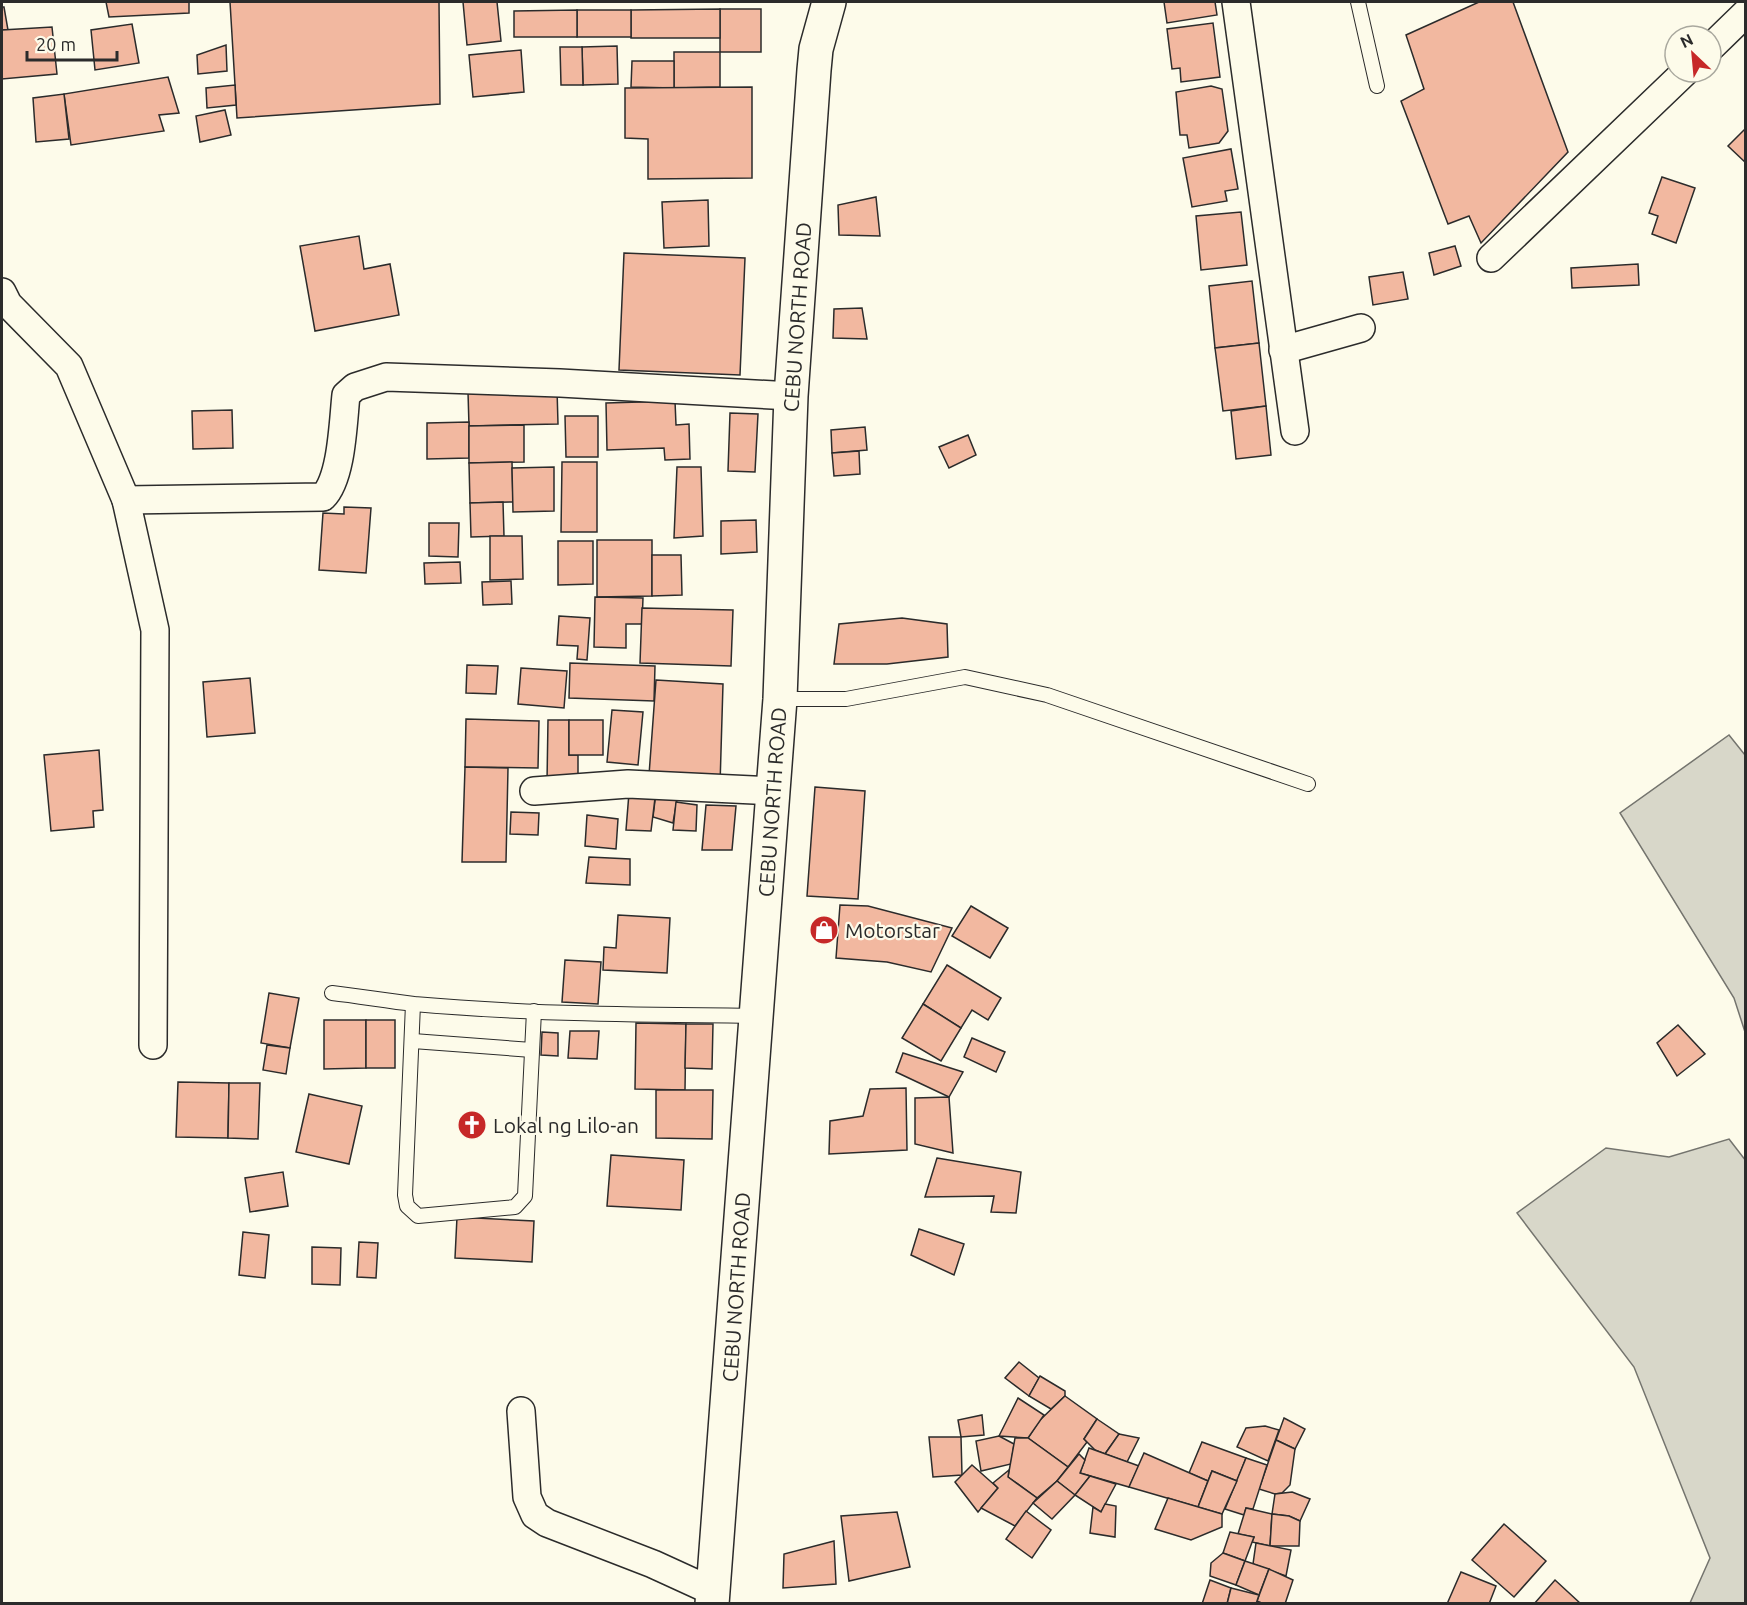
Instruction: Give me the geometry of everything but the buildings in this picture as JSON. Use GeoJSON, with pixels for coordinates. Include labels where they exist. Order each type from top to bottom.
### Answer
{"type":"FeatureCollection","features":[{"type":"Feature","properties":{"kind":"main road","name":"CEBU NORTH ROAD"},"geometry":{"type":"LineString","coordinates":[[712,1597],[758,1016],[780,699],[791,396],[814,70],[816,49],[829,2]]}},
{"type":"Feature","properties":{"kind":"street"},"geometry":{"type":"LineString","coordinates":[[1236,2],[1295,431]]}},
{"type":"Feature","properties":{"kind":"street"},"geometry":{"type":"LineString","coordinates":[[1723,35],[1746,13]]}},
{"type":"Feature","properties":{"kind":"street"},"geometry":{"type":"LineString","coordinates":[[1491,258],[1672,84]]}},
{"type":"Feature","properties":{"kind":"street"},"geometry":{"type":"LineString","coordinates":[[2,292],[8,304],[69,366],[126,500],[155,630],[153,1045]]}},
{"type":"Feature","properties":{"kind":"street"},"geometry":{"type":"LineString","coordinates":[[1283,350],[1361,328]]}},
{"type":"Feature","properties":{"kind":"street"},"geometry":{"type":"LineString","coordinates":[[126,500],[323,497],[331,489],[336,474],[346,395],[355,387],[386,377],[560,382],[791,396]]}},
{"type":"Feature","properties":{"kind":"street"},"geometry":{"type":"LineString","coordinates":[[534,791],[628,784],[773,791]]}},
{"type":"Feature","properties":{"kind":"street"},"geometry":{"type":"LineString","coordinates":[[521,1411],[527,1497],[535,1515],[547,1523],[653,1564],[712,1597]]}},
{"type":"Feature","properties":{"kind":"lane"},"geometry":{"type":"LineString","coordinates":[[1358,2],[1377,86]]}},
{"type":"Feature","properties":{"kind":"lane"},"geometry":{"type":"LineString","coordinates":[[780,699],[846,699],[965,677],[1047,695],[1308,784]]}},
{"type":"Feature","properties":{"kind":"lane"},"geometry":{"type":"LineString","coordinates":[[332,993],[413,1004],[534,1011],[758,1016]]}},
{"type":"Feature","properties":{"kind":"lane"},"geometry":{"type":"LineString","coordinates":[[413,1004],[405,1195],[407,1206],[418,1216],[515,1207],[525,1196],[534,1011]]}},
{"type":"Feature","properties":{"kind":"lane"},"geometry":{"type":"LineString","coordinates":[[413,1041],[532,1050]]}},
{"type":"Feature","properties":{"kind":"shaded area"},"geometry":{"type":"Polygon","coordinates":[[[1729,735],[1745,755],[1745,1032],[1734,998],[1620,813],[1729,735]]]}},
{"type":"Feature","properties":{"kind":"shaded area"},"geometry":{"type":"Polygon","coordinates":[[[1729,1139],[1746,1161],[1745,1603],[1690,1603],[1710,1558],[1634,1367],[1517,1213],[1606,1148],[1669,1157],[1729,1139]]]}},
{"type":"Feature","properties":{"kind":"place","name":"Motorstar"},"geometry":{"type":"Point","coordinates":[824,930]}},
{"type":"Feature","properties":{"kind":"place","name":"Lokal ng Lilo-an"},"geometry":{"type":"Point","coordinates":[472,1125]}}]}
